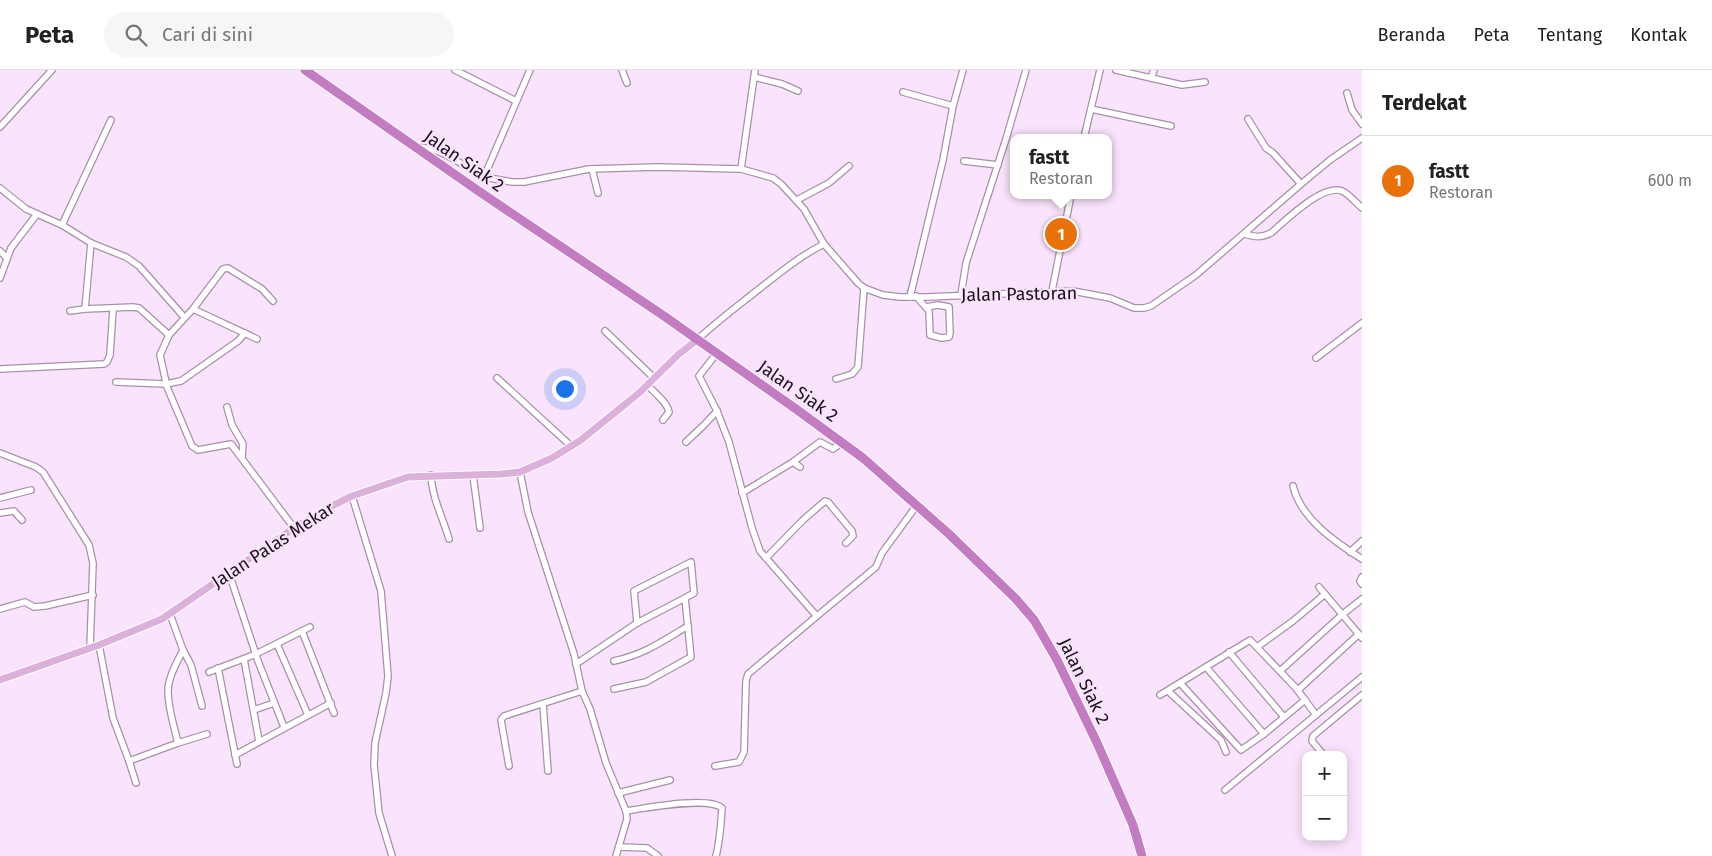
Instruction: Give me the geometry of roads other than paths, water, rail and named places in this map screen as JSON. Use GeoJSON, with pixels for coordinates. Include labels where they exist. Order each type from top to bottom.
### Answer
{"type":"FeatureCollection","features":[{"type":"Feature","properties":{"kind":"highway","name":"Jalan Siak 2"},"geometry":{"type":"LineString","coordinates":[[305,70],[717,353],[842,442],[917,505],[1016,599],[1034,620],[1057,660],[1098,745],[1133,825],[1142,856]]}},
{"type":"Feature","properties":{"kind":"main road","name":"Jalan Palas Mekar"},"geometry":{"type":"LineString","coordinates":[[0,680],[99,645],[170,614],[294,528],[352,496],[398,479],[520,472],[552,458],[572,446],[648,385],[697,340]]}},
{"type":"Feature","properties":{"kind":"street"},"geometry":{"type":"LineString","coordinates":[[0,127],[52,70]]}},
{"type":"Feature","properties":{"kind":"street"},"geometry":{"type":"LineString","coordinates":[[455,70],[516,101]]}},
{"type":"Feature","properties":{"kind":"street"},"geometry":{"type":"LineString","coordinates":[[484,177],[530,70]]}},
{"type":"Feature","properties":{"kind":"street"},"geometry":{"type":"LineString","coordinates":[[622,70],[627,83]]}},
{"type":"Feature","properties":{"kind":"street"},"geometry":{"type":"LineString","coordinates":[[741,169],[755,70]]}},
{"type":"Feature","properties":{"kind":"street"},"geometry":{"type":"LineString","coordinates":[[926,307],[948,307],[949,337],[942,338],[930,335],[929,311],[913,297],[953,106],[963,70]]}},
{"type":"Feature","properties":{"kind":"street"},"geometry":{"type":"LineString","coordinates":[[960,295],[966,262],[1026,70]]}},
{"type":"Feature","properties":{"kind":"street"},"geometry":{"type":"LineString","coordinates":[[1085,134],[1100,70]]}},
{"type":"Feature","properties":{"kind":"street"},"geometry":{"type":"LineString","coordinates":[[1116,70],[1182,85],[1205,82]]}},
{"type":"Feature","properties":{"kind":"street"},"geometry":{"type":"LineString","coordinates":[[1151,78],[1154,70]]}},
{"type":"Feature","properties":{"kind":"street"},"geometry":{"type":"LineString","coordinates":[[754,78],[782,84],[798,91]]}},
{"type":"Feature","properties":{"kind":"street"},"geometry":{"type":"LineString","coordinates":[[903,92],[953,106]]}},
{"type":"Feature","properties":{"kind":"street"},"geometry":{"type":"LineString","coordinates":[[1346,94],[1352,110],[1362,124]]}},
{"type":"Feature","properties":{"kind":"street"},"geometry":{"type":"LineString","coordinates":[[1091,109],[1171,126]]}},
{"type":"Feature","properties":{"kind":"street"},"geometry":{"type":"LineString","coordinates":[[1248,119],[1266,148],[1273,153],[1301,184]]}},
{"type":"Feature","properties":{"kind":"street"},"geometry":{"type":"LineString","coordinates":[[62,225],[110,120]]}},
{"type":"Feature","properties":{"kind":"street","name":"Jalan Pastoran"},"geometry":{"type":"LineString","coordinates":[[415,147],[437,150],[484,177],[512,182],[524,182],[592,169],[658,167],[741,169],[773,178],[797,200],[824,244],[849,274],[864,288],[883,295],[913,297],[1073,291],[1095,295],[1134,308],[1150,306],[1196,274],[1330,160],[1362,138]]}},
{"type":"Feature","properties":{"kind":"street"},"geometry":{"type":"LineString","coordinates":[[964,161],[998,164]]}},
{"type":"Feature","properties":{"kind":"street"},"geometry":{"type":"LineString","coordinates":[[797,200],[829,183],[849,166]]}},
{"type":"Feature","properties":{"kind":"street"},"geometry":{"type":"LineString","coordinates":[[592,169],[598,193]]}},
{"type":"Feature","properties":{"kind":"street"},"geometry":{"type":"LineString","coordinates":[[0,188],[26,209],[62,225],[91,243],[126,257],[139,266],[184,317]]}},
{"type":"Feature","properties":{"kind":"street"},"geometry":{"type":"LineString","coordinates":[[1245,234],[1256,238],[1271,233],[1312,198],[1335,189],[1343,191],[1362,208]]}},
{"type":"Feature","properties":{"kind":"street"},"geometry":{"type":"LineString","coordinates":[[1052,291],[1070,199]]}},
{"type":"Feature","properties":{"kind":"street"},"geometry":{"type":"LineString","coordinates":[[0,278],[11,248],[37,214]]}},
{"type":"Feature","properties":{"kind":"street"},"geometry":{"type":"LineString","coordinates":[[85,309],[91,243]]}},
{"type":"Feature","properties":{"kind":"street"},"geometry":{"type":"LineString","coordinates":[[697,340],[787,267],[808,252],[824,244]]}},
{"type":"Feature","properties":{"kind":"street"},"geometry":{"type":"LineString","coordinates":[[0,251],[7,258]]}},
{"type":"Feature","properties":{"kind":"street"},"geometry":{"type":"LineString","coordinates":[[273,301],[262,289],[225,268],[222,269],[193,309],[169,335],[160,355],[166,384],[192,446],[198,450],[229,444],[233,446],[294,528]]}},
{"type":"Feature","properties":{"kind":"street"},"geometry":{"type":"LineString","coordinates":[[836,379],[852,374],[858,368],[864,288]]}},
{"type":"Feature","properties":{"kind":"street"},"geometry":{"type":"LineString","coordinates":[[70,311],[139,308],[169,335]]}},
{"type":"Feature","properties":{"kind":"street"},"geometry":{"type":"LineString","coordinates":[[0,369],[104,364],[110,355],[113,309]]}},
{"type":"Feature","properties":{"kind":"street"},"geometry":{"type":"LineString","coordinates":[[193,309],[257,339]]}},
{"type":"Feature","properties":{"kind":"street"},"geometry":{"type":"LineString","coordinates":[[1316,358],[1362,323]]}},
{"type":"Feature","properties":{"kind":"street"},"geometry":{"type":"LineString","coordinates":[[605,331],[654,378]]}},
{"type":"Feature","properties":{"kind":"street"},"geometry":{"type":"LineString","coordinates":[[116,382],[166,384],[181,381],[245,334]]}},
{"type":"Feature","properties":{"kind":"street"},"geometry":{"type":"LineString","coordinates":[[717,353],[699,376],[717,411],[729,442],[760,551],[817,616]]}},
{"type":"Feature","properties":{"kind":"street"},"geometry":{"type":"LineString","coordinates":[[497,378],[572,446]]}},
{"type":"Feature","properties":{"kind":"street"},"geometry":{"type":"LineString","coordinates":[[648,385],[666,404],[669,410],[663,420]]}},
{"type":"Feature","properties":{"kind":"street"},"geometry":{"type":"LineString","coordinates":[[227,407],[232,424],[243,444],[242,457]]}},
{"type":"Feature","properties":{"kind":"street"},"geometry":{"type":"LineString","coordinates":[[686,442],[717,411]]}},
{"type":"Feature","properties":{"kind":"street"},"geometry":{"type":"LineString","coordinates":[[742,493],[793,462],[820,442],[833,449],[842,442]]}},
{"type":"Feature","properties":{"kind":"street"},"geometry":{"type":"LineString","coordinates":[[0,454],[36,466],[43,472],[89,545],[93,563],[90,648]]}},
{"type":"Feature","properties":{"kind":"street"},"geometry":{"type":"LineString","coordinates":[[793,462],[800,467]]}},
{"type":"Feature","properties":{"kind":"street"},"geometry":{"type":"LineString","coordinates":[[520,472],[528,512],[576,664],[582,691],[590,709],[597,738],[626,811],[627,819],[616,856]]}},
{"type":"Feature","properties":{"kind":"street"},"geometry":{"type":"LineString","coordinates":[[473,475],[480,528]]}},
{"type":"Feature","properties":{"kind":"street"},"geometry":{"type":"LineString","coordinates":[[430,476],[436,502],[450,539]]}},
{"type":"Feature","properties":{"kind":"street"},"geometry":{"type":"LineString","coordinates":[[1293,486],[1296,498],[1305,512],[1320,528],[1362,559]]}},
{"type":"Feature","properties":{"kind":"street"},"geometry":{"type":"LineString","coordinates":[[0,498],[31,490]]}},
{"type":"Feature","properties":{"kind":"street"},"geometry":{"type":"LineString","coordinates":[[352,496],[381,591],[388,676],[374,765],[379,813],[392,856]]}},
{"type":"Feature","properties":{"kind":"street"},"geometry":{"type":"LineString","coordinates":[[766,558],[803,520],[825,501],[828,502],[852,531],[852,536],[846,543]]}},
{"type":"Feature","properties":{"kind":"street"},"geometry":{"type":"LineString","coordinates":[[715,766],[739,762],[742,758],[744,752],[748,674],[876,567],[882,553],[917,505]]}},
{"type":"Feature","properties":{"kind":"street"},"geometry":{"type":"LineString","coordinates":[[0,514],[14,512],[22,520]]}},
{"type":"Feature","properties":{"kind":"street"},"geometry":{"type":"LineString","coordinates":[[1350,552],[1362,541]]}},
{"type":"Feature","properties":{"kind":"street"},"geometry":{"type":"LineString","coordinates":[[576,664],[637,623],[694,593],[691,562],[634,591],[637,623]]}},
{"type":"Feature","properties":{"kind":"street"},"geometry":{"type":"LineString","coordinates":[[229,573],[256,654],[284,727]]}},
{"type":"Feature","properties":{"kind":"street"},"geometry":{"type":"LineString","coordinates":[[1362,577],[1360,581],[1362,584]]}},
{"type":"Feature","properties":{"kind":"street"},"geometry":{"type":"LineString","coordinates":[[1298,690],[1360,636],[1319,588]]}},
{"type":"Feature","properties":{"kind":"street"},"geometry":{"type":"LineString","coordinates":[[1258,647],[1294,621],[1325,594]]}},
{"type":"Feature","properties":{"kind":"street"},"geometry":{"type":"LineString","coordinates":[[0,609],[22,602],[28,603],[34,608],[92,595]]}},
{"type":"Feature","properties":{"kind":"street"},"geometry":{"type":"LineString","coordinates":[[614,689],[646,682],[691,657],[685,598]]}},
{"type":"Feature","properties":{"kind":"street"},"geometry":{"type":"LineString","coordinates":[[1280,672],[1343,614],[1362,600]]}},
{"type":"Feature","properties":{"kind":"street"},"geometry":{"type":"LineString","coordinates":[[170,614],[183,650],[191,665],[202,706]]}},
{"type":"Feature","properties":{"kind":"street"},"geometry":{"type":"LineString","coordinates":[[614,661],[633,657],[644,652],[688,626]]}},
{"type":"Feature","properties":{"kind":"street"},"geometry":{"type":"LineString","coordinates":[[209,672],[256,654],[310,627]]}},
{"type":"Feature","properties":{"kind":"street"},"geometry":{"type":"LineString","coordinates":[[302,631],[334,713]]}},
{"type":"Feature","properties":{"kind":"street"},"geometry":{"type":"LineString","coordinates":[[1160,695],[1181,684],[1248,640],[1251,640],[1298,690],[1302,702],[1316,716]]}},
{"type":"Feature","properties":{"kind":"street"},"geometry":{"type":"LineString","coordinates":[[277,644],[308,715]]}},
{"type":"Feature","properties":{"kind":"street"},"geometry":{"type":"LineString","coordinates":[[99,645],[114,718],[136,783]]}},
{"type":"Feature","properties":{"kind":"street"},"geometry":{"type":"LineString","coordinates":[[178,743],[168,691],[169,682],[183,650]]}},
{"type":"Feature","properties":{"kind":"street"},"geometry":{"type":"LineString","coordinates":[[1229,652],[1284,717]]}},
{"type":"Feature","properties":{"kind":"street"},"geometry":{"type":"LineString","coordinates":[[244,659],[259,742]]}},
{"type":"Feature","properties":{"kind":"street"},"geometry":{"type":"LineString","coordinates":[[1206,667],[1264,734]]}},
{"type":"Feature","properties":{"kind":"street"},"geometry":{"type":"LineString","coordinates":[[218,668],[236,764]]}},
{"type":"Feature","properties":{"kind":"street"},"geometry":{"type":"LineString","coordinates":[[1225,790],[1362,677]]}},
{"type":"Feature","properties":{"kind":"street"},"geometry":{"type":"LineString","coordinates":[[1181,684],[1239,748],[1243,750],[1302,702]]}},
{"type":"Feature","properties":{"kind":"street"},"geometry":{"type":"LineString","coordinates":[[509,766],[502,720],[504,716],[582,691]]}},
{"type":"Feature","properties":{"kind":"street"},"geometry":{"type":"LineString","coordinates":[[1168,691],[1221,740],[1226,752]]}},
{"type":"Feature","properties":{"kind":"street"},"geometry":{"type":"LineString","coordinates":[[1320,751],[1312,741],[1313,736],[1362,695]]}},
{"type":"Feature","properties":{"kind":"street"},"geometry":{"type":"LineString","coordinates":[[254,710],[274,703]]}},
{"type":"Feature","properties":{"kind":"street"},"geometry":{"type":"LineString","coordinates":[[235,755],[331,703]]}},
{"type":"Feature","properties":{"kind":"street"},"geometry":{"type":"LineString","coordinates":[[543,704],[548,771]]}},
{"type":"Feature","properties":{"kind":"street"},"geometry":{"type":"LineString","coordinates":[[129,761],[206,734]]}},
{"type":"Feature","properties":{"kind":"street"},"geometry":{"type":"LineString","coordinates":[[618,793],[670,780]]}},
{"type":"Feature","properties":{"kind":"street"},"geometry":{"type":"LineString","coordinates":[[626,811],[701,802],[720,806],[722,814],[716,856]]}},
{"type":"Feature","properties":{"kind":"street"},"geometry":{"type":"LineString","coordinates":[[619,847],[647,848],[658,856]]}},
{"type":"Feature","properties":{"kind":"waterway"},"geometry":{"type":"LineString","coordinates":[[933,192],[942,152]]}},
{"type":"Feature","properties":{"kind":"waterway"},"geometry":{"type":"LineString","coordinates":[[907,293],[915,264]]}},
{"type":"Feature","properties":{"kind":"place","name":"fastt"},"geometry":{"type":"Point","coordinates":[1061,234]}}]}
